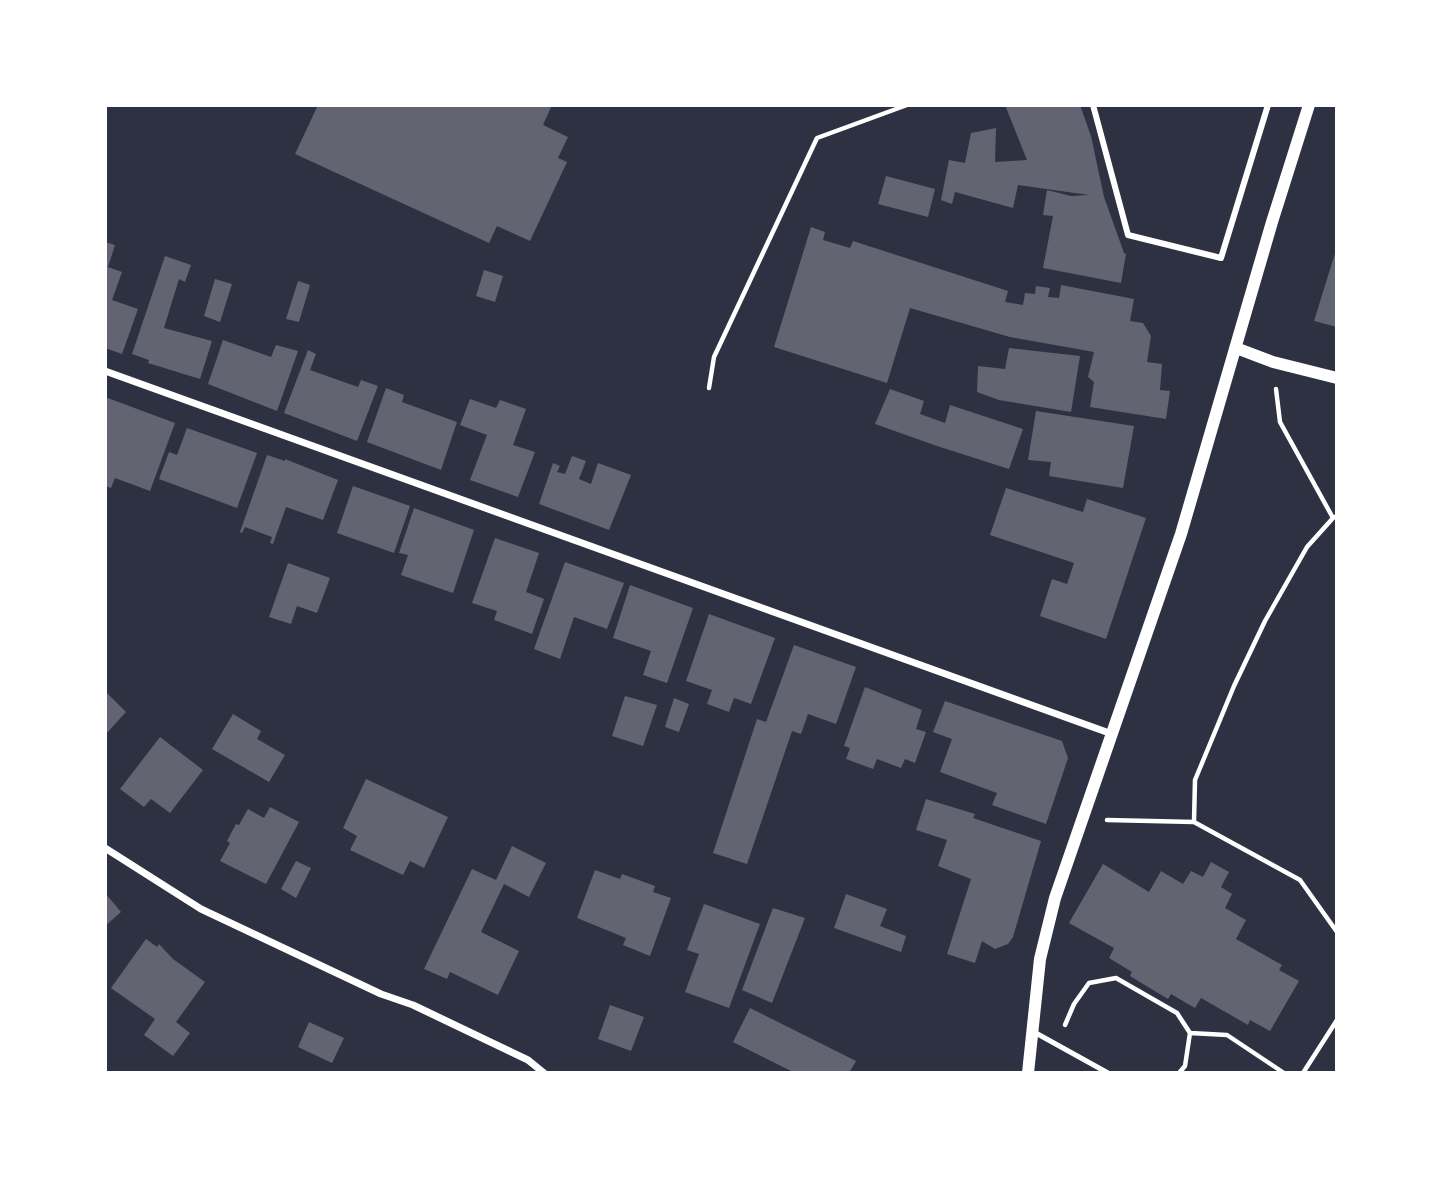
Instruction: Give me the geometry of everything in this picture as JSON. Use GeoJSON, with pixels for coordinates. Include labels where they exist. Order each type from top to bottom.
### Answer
{"type":"FeatureCollection","features":[{"type":"Feature","properties":{"kind":"street"},"geometry":{"type":"LineString","coordinates":[[1093,105],[1128,235],[1221,258],[1268,105]]}},
{"type":"Feature","properties":{"kind":"street"},"geometry":{"type":"LineString","coordinates":[[1028,1073],[1040,959],[1055,898],[1181,534],[1309,105]]}},
{"type":"Feature","properties":{"kind":"street"},"geometry":{"type":"LineString","coordinates":[[1236,348],[1273,362],[1337,378]]}},
{"type":"Feature","properties":{"kind":"street"},"geometry":{"type":"LineString","coordinates":[[105,371],[1113,735]]}},
{"type":"Feature","properties":{"kind":"street"},"geometry":{"type":"LineString","coordinates":[[105,848],[201,909],[381,995],[413,1005],[528,1060],[544,1073]]}},
{"type":"Feature","properties":{"kind":"lane"},"geometry":{"type":"LineString","coordinates":[[1031,1031],[1058,1043],[1108,1073]]}},
{"type":"Feature","properties":{"kind":"path"},"geometry":{"type":"LineString","coordinates":[[709,388],[715,357],[817,138],[907,105]]}},
{"type":"Feature","properties":{"kind":"path"},"geometry":{"type":"LineString","coordinates":[[1194,822],[1195,780],[1234,686],[1265,621],[1307,547],[1335,517],[1280,422]]}},
{"type":"Feature","properties":{"kind":"path"},"geometry":{"type":"LineString","coordinates":[[1082,820],[1194,822],[1300,880],[1337,932]]}},
{"type":"Feature","properties":{"kind":"path"},"geometry":{"type":"LineString","coordinates":[[1058,1043],[1074,1004],[1089,983],[1116,978],[1177,1013],[1190,1033],[1185,1066],[1180,1073]]}},
{"type":"Feature","properties":{"kind":"path"},"geometry":{"type":"LineString","coordinates":[[1303,1073],[1337,1020]]}},
{"type":"Feature","properties":{"kind":"path"},"geometry":{"type":"LineString","coordinates":[[1190,1033],[1227,1035],[1284,1073]]}},
{"type":"Feature","properties":{"kind":"building"},"geometry":{"type":"Polygon","coordinates":[[[318,105],[552,105],[543,125],[568,137],[558,158],[567,162],[530,241],[497,226],[489,243],[295,154],[318,105]]]}},
{"type":"Feature","properties":{"kind":"building"},"geometry":{"type":"Polygon","coordinates":[[[1005,105],[1080,105],[1091,136],[1104,197],[1126,254],[1121,283],[1043,268],[1053,216],[1043,215],[1047,190],[1071,196],[1089,195],[1018,185],[1013,208],[955,192],[952,204],[941,200],[949,160],[965,163],[971,133],[996,128],[995,162],[1027,160],[1005,105]]]}},
{"type":"Feature","properties":{"kind":"building"},"geometry":{"type":"Polygon","coordinates":[[[886,176],[935,189],[928,217],[878,204],[886,176]]]}},
{"type":"Feature","properties":{"kind":"building"},"geometry":{"type":"Polygon","coordinates":[[[811,227],[825,232],[823,240],[850,248],[853,241],[1008,291],[1005,302],[1023,305],[1025,293],[1035,294],[1036,286],[1050,288],[1048,297],[1059,298],[1061,285],[1134,299],[1130,321],[1143,323],[1151,336],[1147,362],[1162,364],[1160,390],[1170,391],[1166,419],[1090,407],[1094,382],[1088,377],[1094,352],[1010,337],[910,308],[887,383],[774,347],[811,227]]]}},
{"type":"Feature","properties":{"kind":"building"},"geometry":{"type":"Polygon","coordinates":[[[105,242],[115,245],[108,267],[122,272],[112,300],[138,309],[122,354],[105,348],[105,242]]]}},
{"type":"Feature","properties":{"kind":"building"},"geometry":{"type":"Polygon","coordinates":[[[1337,250],[1337,327],[1314,321],[1337,250]]]}},
{"type":"Feature","properties":{"kind":"building"},"geometry":{"type":"Polygon","coordinates":[[[165,256],[191,265],[185,282],[179,279],[164,328],[212,341],[200,379],[148,363],[149,360],[132,354],[165,256]]]}},
{"type":"Feature","properties":{"kind":"building"},"geometry":{"type":"Polygon","coordinates":[[[484,270],[503,276],[495,302],[476,296],[484,270]]]}},
{"type":"Feature","properties":{"kind":"building"},"geometry":{"type":"Polygon","coordinates":[[[215,279],[232,284],[220,322],[204,316],[215,279]]]}},
{"type":"Feature","properties":{"kind":"building"},"geometry":{"type":"Polygon","coordinates":[[[298,281],[310,285],[299,322],[286,319],[298,281]]]}},
{"type":"Feature","properties":{"kind":"building"},"geometry":{"type":"Polygon","coordinates":[[[223,340],[271,357],[276,345],[298,351],[277,411],[208,384],[223,340]]]}},
{"type":"Feature","properties":{"kind":"building"},"geometry":{"type":"Polygon","coordinates":[[[1009,348],[1080,356],[1071,412],[999,400],[977,392],[978,366],[1005,369],[1009,348]]]}},
{"type":"Feature","properties":{"kind":"building"},"geometry":{"type":"Polygon","coordinates":[[[308,350],[316,354],[310,370],[358,387],[361,380],[378,386],[357,441],[284,413],[308,350]]]}},
{"type":"Feature","properties":{"kind":"building"},"geometry":{"type":"Polygon","coordinates":[[[386,388],[404,395],[402,402],[457,422],[441,470],[367,442],[386,388]]]}},
{"type":"Feature","properties":{"kind":"building"},"geometry":{"type":"Polygon","coordinates":[[[890,389],[924,401],[920,414],[945,423],[950,405],[1023,429],[1009,469],[875,424],[890,389]]]}},
{"type":"Feature","properties":{"kind":"building"},"geometry":{"type":"Polygon","coordinates":[[[105,397],[175,423],[150,491],[115,478],[111,488],[105,486],[105,397]]]}},
{"type":"Feature","properties":{"kind":"building"},"geometry":{"type":"Polygon","coordinates":[[[470,399],[496,408],[500,400],[526,409],[513,445],[535,452],[518,497],[470,480],[487,435],[460,425],[470,399]]]}},
{"type":"Feature","properties":{"kind":"building"},"geometry":{"type":"Polygon","coordinates":[[[1036,411],[1134,426],[1123,488],[1049,476],[1051,462],[1028,460],[1036,411]]]}},
{"type":"Feature","properties":{"kind":"building"},"geometry":{"type":"Polygon","coordinates":[[[187,428],[257,453],[237,508],[159,479],[169,452],[177,455],[187,428]]]}},
{"type":"Feature","properties":{"kind":"building"},"geometry":{"type":"Polygon","coordinates":[[[267,455],[285,459],[338,480],[323,520],[286,507],[273,544],[270,543],[272,537],[245,527],[242,533],[240,532],[267,455]]]}},
{"type":"Feature","properties":{"kind":"building"},"geometry":{"type":"Polygon","coordinates":[[[572,456],[586,461],[579,479],[591,484],[598,463],[631,475],[609,530],[539,504],[553,463],[560,466],[557,472],[565,474],[572,456]]]}},
{"type":"Feature","properties":{"kind":"building"},"geometry":{"type":"Polygon","coordinates":[[[353,486],[410,506],[394,553],[337,533],[353,486]]]}},
{"type":"Feature","properties":{"kind":"building"},"geometry":{"type":"Polygon","coordinates":[[[1006,488],[1083,512],[1087,499],[1146,518],[1106,639],[1040,616],[1052,579],[1067,584],[1074,563],[990,535],[1006,488]]]}},
{"type":"Feature","properties":{"kind":"building"},"geometry":{"type":"Polygon","coordinates":[[[414,508],[474,530],[453,593],[401,575],[408,555],[399,553],[414,508]]]}},
{"type":"Feature","properties":{"kind":"building"},"geometry":{"type":"Polygon","coordinates":[[[495,538],[539,553],[526,592],[544,599],[532,634],[494,620],[497,611],[472,603],[495,538]]]}},
{"type":"Feature","properties":{"kind":"building"},"geometry":{"type":"Polygon","coordinates":[[[565,562],[624,583],[607,629],[574,617],[560,659],[534,649],[565,562]]]}},
{"type":"Feature","properties":{"kind":"building"},"geometry":{"type":"Polygon","coordinates":[[[288,563],[330,578],[317,613],[297,606],[291,624],[269,617],[288,563]]]}},
{"type":"Feature","properties":{"kind":"building"},"geometry":{"type":"Polygon","coordinates":[[[630,585],[693,608],[667,683],[643,675],[651,651],[613,638],[630,585]]]}},
{"type":"Feature","properties":{"kind":"building"},"geometry":{"type":"Polygon","coordinates":[[[709,614],[775,638],[751,704],[734,698],[729,712],[707,704],[712,690],[686,681],[709,614]]]}},
{"type":"Feature","properties":{"kind":"building"},"geometry":{"type":"Polygon","coordinates":[[[794,645],[856,667],[836,724],[808,714],[801,734],[792,731],[747,864],[713,853],[757,719],[766,722],[794,645]]]}},
{"type":"Feature","properties":{"kind":"building"},"geometry":{"type":"Polygon","coordinates":[[[865,687],[922,710],[916,729],[926,732],[915,763],[905,759],[901,768],[877,759],[873,769],[846,759],[850,748],[844,746],[865,687]]]}},
{"type":"Feature","properties":{"kind":"building"},"geometry":{"type":"Polygon","coordinates":[[[105,691],[126,712],[105,735],[105,691]]]}},
{"type":"Feature","properties":{"kind":"building"},"geometry":{"type":"Polygon","coordinates":[[[625,696],[657,705],[643,746],[612,736],[625,696]]]}},
{"type":"Feature","properties":{"kind":"building"},"geometry":{"type":"Polygon","coordinates":[[[674,698],[689,704],[679,732],[665,727],[674,698]]]}},
{"type":"Feature","properties":{"kind":"building"},"geometry":{"type":"Polygon","coordinates":[[[945,701],[1062,741],[1068,758],[1046,824],[992,805],[997,793],[940,772],[952,739],[933,732],[945,701]]]}},
{"type":"Feature","properties":{"kind":"building"},"geometry":{"type":"Polygon","coordinates":[[[233,714],[261,731],[257,739],[285,755],[269,782],[212,749],[233,714]]]}},
{"type":"Feature","properties":{"kind":"building"},"geometry":{"type":"Polygon","coordinates":[[[160,737],[203,770],[170,813],[151,799],[144,807],[120,789],[160,737]]]}},
{"type":"Feature","properties":{"kind":"building"},"geometry":{"type":"Polygon","coordinates":[[[366,779],[448,817],[424,868],[410,861],[403,875],[350,850],[357,836],[343,828],[366,779]]]}},
{"type":"Feature","properties":{"kind":"building"},"geometry":{"type":"Polygon","coordinates":[[[926,799],[975,814],[973,818],[1041,841],[1013,937],[1008,944],[995,949],[982,941],[975,963],[947,954],[971,879],[938,866],[947,840],[916,830],[926,799]]]}},
{"type":"Feature","properties":{"kind":"building"},"geometry":{"type":"Polygon","coordinates":[[[270,807],[299,822],[266,884],[220,861],[236,824],[239,825],[248,809],[264,818],[270,807]]]}},
{"type":"Feature","properties":{"kind":"building"},"geometry":{"type":"Polygon","coordinates":[[[512,846],[546,863],[529,897],[504,884],[481,932],[519,951],[498,995],[450,972],[447,979],[424,969],[472,869],[496,880],[512,846]]]}},
{"type":"Feature","properties":{"kind":"building"},"geometry":{"type":"Polygon","coordinates":[[[296,861],[311,868],[296,898],[281,889],[296,861]]]}},
{"type":"Feature","properties":{"kind":"building"},"geometry":{"type":"Polygon","coordinates":[[[1211,862],[1229,872],[1221,887],[1232,894],[1225,908],[1246,920],[1236,939],[1282,965],[1279,970],[1299,981],[1270,1031],[1250,1020],[1248,1025],[1201,998],[1195,1008],[1171,994],[1168,999],[1130,976],[1132,972],[1109,958],[1114,948],[1069,923],[1103,864],[1149,892],[1161,871],[1183,884],[1191,871],[1203,877],[1211,862]]]}},
{"type":"Feature","properties":{"kind":"building"},"geometry":{"type":"Polygon","coordinates":[[[595,870],[620,879],[622,874],[655,886],[653,892],[671,898],[650,956],[623,945],[626,938],[577,918],[595,870]]]}},
{"type":"Feature","properties":{"kind":"building"},"geometry":{"type":"Polygon","coordinates":[[[105,893],[121,912],[105,926],[105,893]]]}},
{"type":"Feature","properties":{"kind":"building"},"geometry":{"type":"Polygon","coordinates":[[[846,894],[887,909],[880,926],[906,936],[901,952],[834,928],[846,894]]]}},
{"type":"Feature","properties":{"kind":"building"},"geometry":{"type":"Polygon","coordinates":[[[704,904],[760,924],[729,1008],[685,992],[699,954],[687,950],[704,904]]]}},
{"type":"Feature","properties":{"kind":"building"},"geometry":{"type":"Polygon","coordinates":[[[773,908],[805,918],[772,1003],[742,990],[773,908]]]}},
{"type":"Feature","properties":{"kind":"building"},"geometry":{"type":"Polygon","coordinates":[[[146,939],[157,947],[159,944],[173,959],[205,982],[176,1022],[190,1033],[173,1056],[144,1035],[155,1019],[111,988],[146,939]]]}},
{"type":"Feature","properties":{"kind":"building"},"geometry":{"type":"Polygon","coordinates":[[[610,1005],[644,1017],[631,1051],[598,1039],[610,1005]]]}},
{"type":"Feature","properties":{"kind":"building"},"geometry":{"type":"Polygon","coordinates":[[[750,1008],[856,1061],[849,1073],[795,1073],[733,1042],[750,1008]]]}},
{"type":"Feature","properties":{"kind":"building"},"geometry":{"type":"Polygon","coordinates":[[[309,1022],[344,1038],[332,1063],[298,1047],[309,1022]]]}}]}
